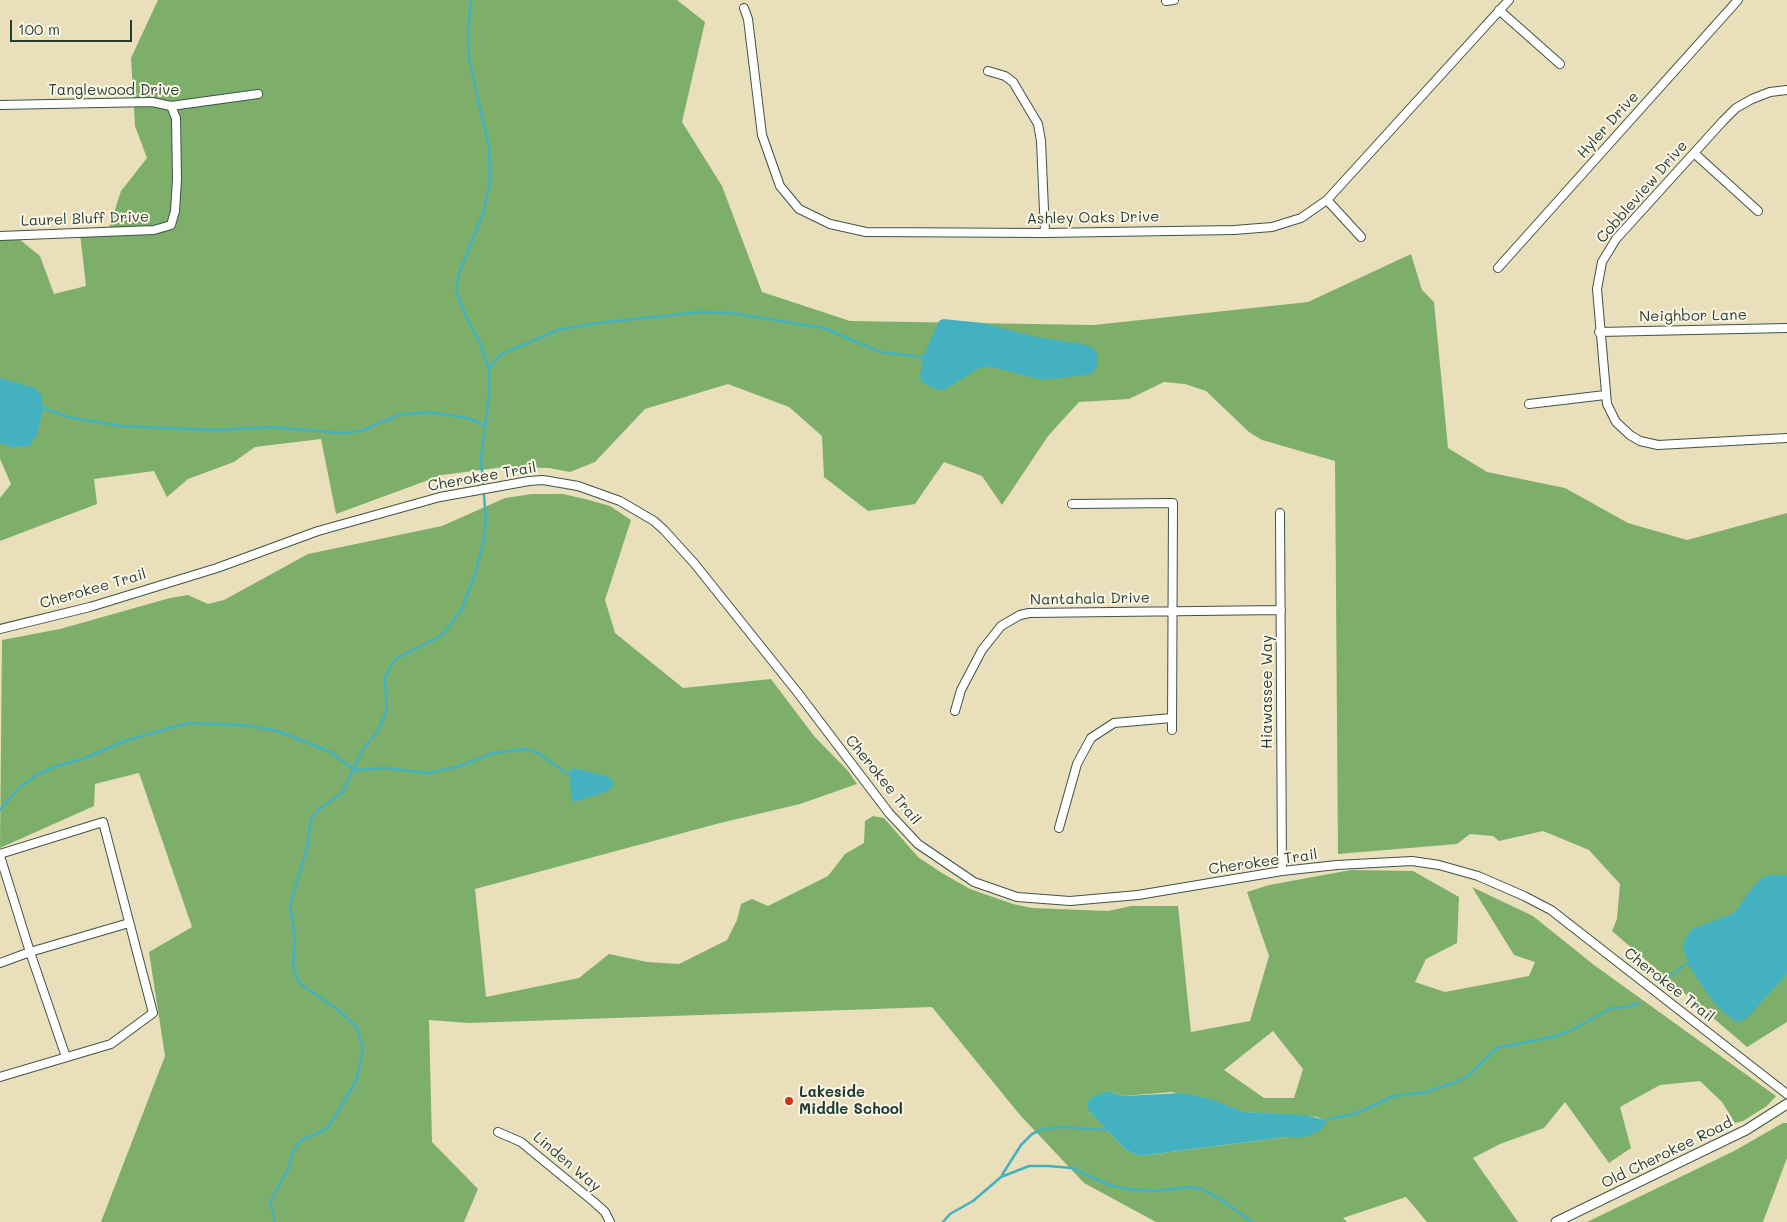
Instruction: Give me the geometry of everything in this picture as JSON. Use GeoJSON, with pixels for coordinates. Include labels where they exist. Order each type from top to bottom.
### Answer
{"type":"FeatureCollection","features":[{"type":"Feature","properties":{"kind":"street","name":"Ashley Oaks Drive"},"geometry":{"type":"LineString","coordinates":[[744,8],[748,19],[762,135],[780,186],[799,209],[830,224],[866,232],[1045,233],[1234,230],[1272,227],[1300,218],[1327,200],[1508,0]]}},
{"type":"Feature","properties":{"kind":"street","name":"Hyler Drive"},"geometry":{"type":"LineString","coordinates":[[1498,268],[1738,0]]}},
{"type":"Feature","properties":{"kind":"street"},"geometry":{"type":"LineString","coordinates":[[1499,10],[1560,64]]}},
{"type":"Feature","properties":{"kind":"street"},"geometry":{"type":"LineString","coordinates":[[988,71],[1005,76],[1013,82],[1038,124],[1041,141],[1045,233]]}},
{"type":"Feature","properties":{"kind":"street","name":"Cobbleview Drive"},"geometry":{"type":"LineString","coordinates":[[1787,90],[1770,92],[1736,108],[1616,239],[1606,253],[1598,281],[1599,332],[1605,395],[1611,413],[1623,429],[1640,441],[1658,445],[1787,438]]}},
{"type":"Feature","properties":{"kind":"street","name":"Tanglewood Drive"},"geometry":{"type":"LineString","coordinates":[[0,105],[143,102],[171,106],[258,94]]}},
{"type":"Feature","properties":{"kind":"street","name":"Laurel Bluff Drive"},"geometry":{"type":"LineString","coordinates":[[0,236],[154,230],[171,225],[175,211],[177,179],[176,118],[171,106]]}},
{"type":"Feature","properties":{"kind":"street"},"geometry":{"type":"LineString","coordinates":[[1694,153],[1758,212]]}},
{"type":"Feature","properties":{"kind":"street"},"geometry":{"type":"LineString","coordinates":[[1327,200],[1360,237]]}},
{"type":"Feature","properties":{"kind":"street","name":"Neighbor Lane"},"geometry":{"type":"LineString","coordinates":[[1599,332],[1787,328]]}},
{"type":"Feature","properties":{"kind":"street"},"geometry":{"type":"LineString","coordinates":[[1530,404],[1605,395]]}},
{"type":"Feature","properties":{"kind":"street","name":"Cherokee Trail"},"geometry":{"type":"LineString","coordinates":[[0,629],[90,607],[217,568],[318,531],[459,493],[543,480],[578,486],[620,501],[654,521],[694,563],[889,812],[918,844],[974,882],[1017,897],[1070,900],[1106,899],[1282,871],[1338,865],[1424,862],[1478,876],[1551,910],[1787,1094]]}},
{"type":"Feature","properties":{"kind":"street"},"geometry":{"type":"LineString","coordinates":[[1072,504],[1173,503],[1172,730]]}},
{"type":"Feature","properties":{"kind":"street","name":"Hiawassee Way"},"geometry":{"type":"LineString","coordinates":[[1280,513],[1282,871]]}},
{"type":"Feature","properties":{"kind":"street","name":"Nantahala Drive"},"geometry":{"type":"LineString","coordinates":[[955,711],[961,690],[982,650],[1001,626],[1010,619],[1029,613],[1281,610]]}},
{"type":"Feature","properties":{"kind":"street"},"geometry":{"type":"LineString","coordinates":[[1059,828],[1077,764],[1091,738],[1114,723],[1172,718]]}},
{"type":"Feature","properties":{"kind":"street"},"geometry":{"type":"LineString","coordinates":[[0,1077],[111,1044],[153,1013],[103,822],[0,855],[30,952],[66,1057]]}},
{"type":"Feature","properties":{"kind":"street"},"geometry":{"type":"LineString","coordinates":[[0,963],[129,922]]}},
{"type":"Feature","properties":{"kind":"street","name":"Old Cherokee Road"},"geometry":{"type":"LineString","coordinates":[[1556,1222],[1746,1130],[1787,1104]]}},
{"type":"Feature","properties":{"kind":"street","name":"Linden Way"},"geometry":{"type":"LineString","coordinates":[[498,1132],[521,1142],[534,1152],[599,1207],[610,1222]]}},
{"type":"Feature","properties":{"kind":"green space"},"geometry":{"type":"Polygon","coordinates":[[[158,0],[677,0],[705,22],[682,122],[722,186],[762,292],[850,321],[1094,325],[1308,302],[1411,254],[1422,290],[1434,302],[1448,448],[1487,472],[1565,488],[1628,523],[1687,540],[1787,513],[1787,1022],[1747,1047],[1612,931],[1617,919],[1620,884],[1589,850],[1543,831],[1499,841],[1493,836],[1470,834],[1457,844],[1338,854],[1335,461],[1262,440],[1249,432],[1206,391],[1185,384],[1164,382],[1129,399],[1079,402],[1048,436],[1002,505],[982,476],[944,462],[915,504],[868,511],[824,477],[822,436],[789,407],[728,384],[645,409],[595,462],[570,472],[549,468],[504,467],[442,475],[336,514],[321,439],[255,447],[234,462],[188,479],[167,497],[154,471],[94,479],[97,504],[0,541],[0,498],[11,484],[0,459],[0,236],[14,235],[40,256],[54,294],[86,286],[80,233],[108,231],[121,191],[147,158],[135,126],[131,58],[158,0]]]}},
{"type":"Feature","properties":{"kind":"green space"},"geometry":{"type":"Polygon","coordinates":[[[532,494],[563,494],[610,506],[631,520],[605,600],[615,633],[683,688],[771,679],[814,736],[848,771],[857,784],[800,804],[720,823],[475,889],[486,997],[579,978],[609,954],[647,962],[679,964],[727,940],[737,920],[741,904],[752,899],[768,906],[828,876],[845,854],[864,843],[865,821],[873,816],[884,818],[918,857],[942,873],[970,889],[1013,904],[1032,908],[1108,911],[1131,906],[1178,906],[1191,1032],[1250,1021],[1269,956],[1247,892],[1269,885],[1351,870],[1413,871],[1459,897],[1457,943],[1426,959],[1415,982],[1445,992],[1529,976],[1535,962],[1514,955],[1472,887],[1533,916],[1594,965],[1776,1096],[1767,1106],[1743,1121],[1735,1123],[1722,1102],[1700,1081],[1660,1085],[1620,1107],[1631,1148],[1609,1163],[1565,1102],[1544,1128],[1500,1144],[1473,1158],[1518,1222],[1427,1222],[1406,1197],[1343,1218],[1347,1222],[1156,1222],[1084,1183],[1020,1115],[932,1007],[469,1023],[429,1020],[432,1142],[478,1189],[464,1222],[101,1222],[165,1056],[149,952],[192,927],[139,773],[95,784],[94,806],[0,848],[2,640],[60,629],[170,598],[188,595],[208,604],[224,600],[308,554],[442,526],[505,498],[532,494]],[[1273,1031],[1224,1070],[1264,1098],[1294,1098],[1303,1069],[1273,1031]],[[1108,1091],[1089,1111],[1126,1150],[1140,1156],[1285,1137],[1306,1137],[1326,1121],[1317,1117],[1244,1112],[1172,1092],[1123,1096],[1108,1091]]]}},
{"type":"Feature","properties":{"kind":"green space"},"geometry":{"type":"Polygon","coordinates":[[[1783,1123],[1787,1123],[1787,1158],[1763,1222],[1587,1222],[1734,1151],[1783,1123]]]}},
{"type":"Feature","properties":{"kind":"water"},"geometry":{"type":"Polygon","coordinates":[[[943,319],[983,323],[1036,337],[1083,344],[1093,348],[1098,355],[1097,366],[1093,373],[1042,380],[992,367],[981,367],[946,389],[937,390],[921,382],[920,376],[923,357],[939,321],[943,319]]]}},
{"type":"Feature","properties":{"kind":"water"},"geometry":{"type":"Polygon","coordinates":[[[0,378],[35,388],[42,396],[43,408],[37,435],[29,446],[11,447],[0,443],[0,378]]]}},
{"type":"Feature","properties":{"kind":"water"},"geometry":{"type":"Polygon","coordinates":[[[573,768],[607,776],[613,781],[613,785],[608,791],[574,802],[571,797],[570,776],[568,774],[573,768]]]}},
{"type":"Feature","properties":{"kind":"water"},"geometry":{"type":"Polygon","coordinates":[[[1770,875],[1787,875],[1787,974],[1748,1017],[1742,1021],[1735,1022],[1715,1004],[1698,980],[1688,963],[1683,947],[1684,941],[1692,929],[1734,913],[1753,887],[1762,878],[1770,875]]]}},
{"type":"Feature","properties":{"kind":"water"},"geometry":{"type":"Polygon","coordinates":[[[1108,1091],[1123,1096],[1182,1093],[1210,1099],[1244,1112],[1304,1115],[1326,1120],[1322,1129],[1306,1137],[1285,1137],[1140,1156],[1126,1150],[1089,1111],[1087,1104],[1090,1098],[1108,1091]]]}},
{"type":"Feature","properties":{"kind":"waterway"},"geometry":{"type":"LineString","coordinates":[[275,1222],[270,1202],[288,1169],[294,1149],[301,1140],[324,1130],[331,1123],[356,1081],[363,1049],[357,1027],[337,1009],[302,985],[297,979],[293,966],[295,938],[290,905],[307,848],[311,819],[319,809],[342,793],[363,749],[378,731],[387,710],[385,678],[391,665],[397,658],[441,636],[461,611],[474,577],[483,544],[486,520],[481,459],[489,396],[489,369],[479,340],[466,317],[456,290],[459,274],[483,213],[490,181],[489,147],[469,59],[468,31],[471,0]]}},
{"type":"Feature","properties":{"kind":"waterway"},"geometry":{"type":"LineString","coordinates":[[489,369],[499,356],[506,352],[558,330],[597,323],[700,312],[731,313],[824,328],[880,352],[923,357]]}},
{"type":"Feature","properties":{"kind":"waterway"},"geometry":{"type":"LineString","coordinates":[[43,408],[68,417],[121,426],[217,430],[271,427],[343,433],[361,431],[398,415],[427,412],[462,417],[477,421],[485,427]]}},
{"type":"Feature","properties":{"kind":"waterway"},"geometry":{"type":"LineString","coordinates":[[0,810],[19,788],[38,774],[85,758],[124,741],[188,723],[241,725],[278,731],[331,752],[354,770],[385,768],[428,773],[460,766],[493,753],[525,749],[538,753],[568,774]]}},
{"type":"Feature","properties":{"kind":"waterway"},"geometry":{"type":"LineString","coordinates":[[1660,980],[1667,978],[1688,963]]}},
{"type":"Feature","properties":{"kind":"waterway"},"geometry":{"type":"LineString","coordinates":[[1326,1120],[1357,1113],[1394,1096],[1426,1092],[1456,1082],[1469,1075],[1497,1048],[1552,1037],[1572,1030],[1611,1008],[1629,1007],[1638,1003]]}},
{"type":"Feature","properties":{"kind":"waterway"},"geometry":{"type":"LineString","coordinates":[[1002,1175],[1021,1145],[1032,1134],[1043,1129],[1062,1127],[1108,1130]]}},
{"type":"Feature","properties":{"kind":"waterway"},"geometry":{"type":"LineString","coordinates":[[943,1222],[950,1214],[973,1201],[1001,1177],[1029,1166],[1072,1168],[1109,1185],[1127,1189],[1155,1191],[1189,1187],[1201,1189],[1220,1199],[1252,1222]]}},
{"type":"Feature","properties":{"kind":"place","name":"Lakeside Middle School"},"geometry":{"type":"Point","coordinates":[789,1101]}}]}
